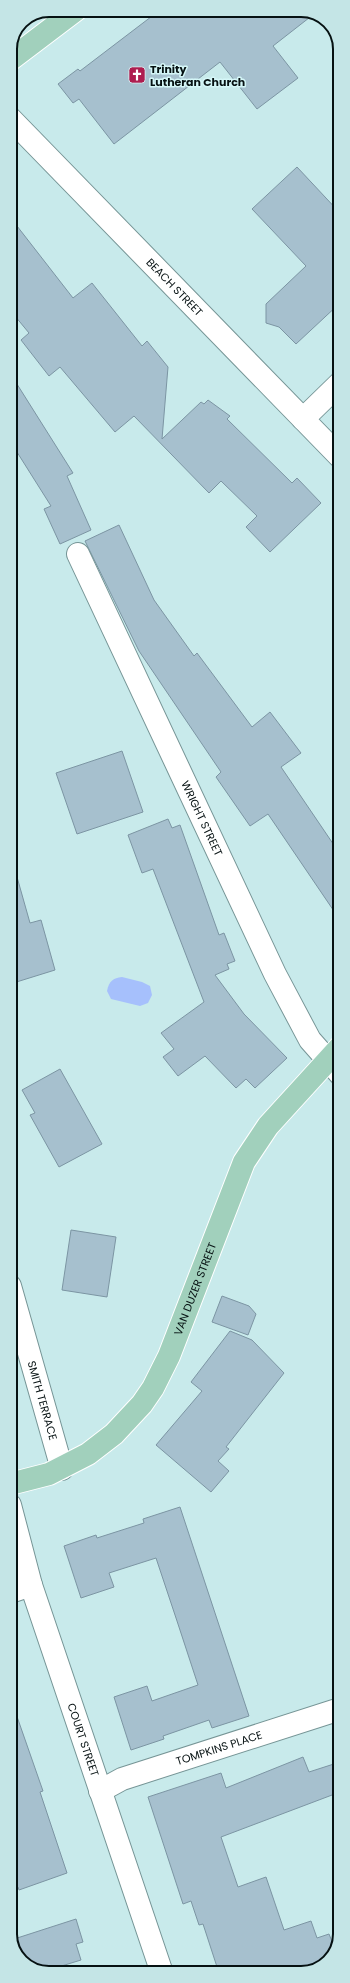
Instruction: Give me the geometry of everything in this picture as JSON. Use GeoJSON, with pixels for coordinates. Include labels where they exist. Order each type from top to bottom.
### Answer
{"type":"FeatureCollection","features":[{"type":"Feature","properties":{"kind":"main road"},"geometry":{"type":"LineString","coordinates":[[17,55],[67,17]]}},
{"type":"Feature","properties":{"kind":"main road","name":"VAN DUZER STREET"},"geometry":{"type":"LineString","coordinates":[[17,1483],[32,1480],[62,1469],[88,1454],[114,1434],[142,1404],[153,1388],[178,1336],[244,1162],[268,1126],[333,1064]]}},
{"type":"Feature","properties":{"kind":"street","name":"BEACH STREET"},"geometry":{"type":"LineString","coordinates":[[17,125],[333,449]]}},
{"type":"Feature","properties":{"kind":"street"},"geometry":{"type":"LineString","coordinates":[[303,419],[333,390]]}},
{"type":"Feature","properties":{"kind":"street","name":"WRIGHT STREET"},"geometry":{"type":"LineString","coordinates":[[78,554],[275,974],[310,1040],[333,1059]]}},
{"type":"Feature","properties":{"kind":"street","name":"SMITH TERRACE"},"geometry":{"type":"LineString","coordinates":[[17,1311],[62,1469]]}},
{"type":"Feature","properties":{"kind":"street","name":"COURT STREET"},"geometry":{"type":"LineString","coordinates":[[17,1532],[31,1585],[160,1966]]}},
{"type":"Feature","properties":{"kind":"street"},"geometry":{"type":"LineString","coordinates":[[17,1590],[31,1585]]}},
{"type":"Feature","properties":{"kind":"street","name":"TOMPKINS PLACE"},"geometry":{"type":"LineString","coordinates":[[100,1791],[122,1779],[333,1711]]}},
{"type":"Feature","properties":{"kind":"water"},"geometry":{"type":"Polygon","coordinates":[[[122,977],[142,982],[150,986],[152,995],[148,1003],[140,1006],[111,999],[107,991],[110,982],[116,978],[122,977]]]}},
{"type":"Feature","properties":{"kind":"building","name":"Trinity Lutheran Church"},"geometry":{"type":"Polygon","coordinates":[[[151,17],[309,18],[273,46],[298,78],[257,109],[220,62],[114,144],[79,99],[73,103],[58,84],[78,69],[80,71],[151,17]]]}},
{"type":"Feature","properties":{"kind":"building"},"geometry":{"type":"Polygon","coordinates":[[[297,167],[333,206],[333,310],[296,344],[279,327],[266,323],[266,304],[306,266],[252,209],[297,167]]]}},
{"type":"Feature","properties":{"kind":"building"},"geometry":{"type":"Polygon","coordinates":[[[17,226],[73,298],[92,283],[142,346],[147,341],[168,367],[162,439],[201,402],[204,404],[208,400],[230,416],[227,419],[292,483],[297,478],[321,503],[270,552],[246,527],[257,516],[221,481],[209,493],[134,416],[115,432],[60,367],[49,376],[21,340],[29,333],[17,318],[17,226]]]}},
{"type":"Feature","properties":{"kind":"building"},"geometry":{"type":"Polygon","coordinates":[[[17,384],[73,473],[67,476],[91,530],[60,544],[44,509],[51,506],[17,452],[17,384]]]}},
{"type":"Feature","properties":{"kind":"building"},"geometry":{"type":"Polygon","coordinates":[[[119,525],[154,600],[194,656],[197,653],[252,727],[270,712],[301,753],[281,767],[333,844],[333,910],[268,814],[250,826],[216,777],[221,772],[139,651],[85,541],[119,525]]]}},
{"type":"Feature","properties":{"kind":"building"},"geometry":{"type":"Polygon","coordinates":[[[122,751],[143,812],[77,834],[56,773],[122,751]]]}},
{"type":"Feature","properties":{"kind":"building"},"geometry":{"type":"Polygon","coordinates":[[[168,819],[172,828],[180,825],[219,935],[224,933],[235,961],[227,964],[229,969],[215,975],[244,1014],[287,1058],[255,1088],[246,1079],[236,1088],[205,1056],[178,1076],[163,1057],[174,1049],[161,1033],[204,1002],[153,869],[142,873],[128,835],[168,819]]]}},
{"type":"Feature","properties":{"kind":"building"},"geometry":{"type":"Polygon","coordinates":[[[17,877],[30,923],[41,920],[55,970],[17,982],[17,877]]]}},
{"type":"Feature","properties":{"kind":"building"},"geometry":{"type":"Polygon","coordinates":[[[60,1069],[102,1144],[59,1167],[30,1115],[35,1113],[22,1090],[60,1069]]]}},
{"type":"Feature","properties":{"kind":"building"},"geometry":{"type":"Polygon","coordinates":[[[71,1230],[116,1237],[107,1297],[62,1290],[71,1230]]]}},
{"type":"Feature","properties":{"kind":"building"},"geometry":{"type":"Polygon","coordinates":[[[222,1296],[249,1306],[256,1314],[248,1335],[212,1322],[222,1296]]]}},
{"type":"Feature","properties":{"kind":"building"},"geometry":{"type":"Polygon","coordinates":[[[230,1331],[252,1340],[284,1373],[226,1447],[229,1449],[218,1461],[229,1471],[211,1492],[156,1445],[202,1391],[191,1382],[230,1331]]]}},
{"type":"Feature","properties":{"kind":"building"},"geometry":{"type":"Polygon","coordinates":[[[180,1507],[249,1716],[212,1728],[209,1720],[163,1736],[164,1739],[131,1750],[114,1697],[147,1686],[152,1701],[198,1685],[177,1621],[156,1558],[109,1573],[114,1587],[81,1598],[64,1546],[96,1535],[97,1538],[144,1523],[143,1519],[180,1507]]]}},
{"type":"Feature","properties":{"kind":"building"},"geometry":{"type":"Polygon","coordinates":[[[17,1717],[43,1791],[40,1792],[67,1873],[19,1890],[17,1717]]]}},
{"type":"Feature","properties":{"kind":"building"},"geometry":{"type":"Polygon","coordinates":[[[303,1757],[309,1772],[333,1764],[333,1795],[221,1837],[238,1887],[266,1877],[284,1930],[311,1921],[317,1938],[329,1934],[332,1941],[331,1946],[328,1952],[317,1962],[306,1966],[217,1966],[203,1924],[199,1925],[191,1901],[183,1904],[148,1797],[221,1773],[226,1788],[303,1757]]]}},
{"type":"Feature","properties":{"kind":"building"},"geometry":{"type":"Polygon","coordinates":[[[76,1919],[83,1942],[76,1944],[81,1960],[62,1966],[37,1964],[24,1954],[20,1948],[17,1938],[76,1919]]]}},
{"type":"Feature","properties":{"kind":"place","name":"Trinity Lutheran Church"},"geometry":{"type":"Point","coordinates":[137,75]}}]}
